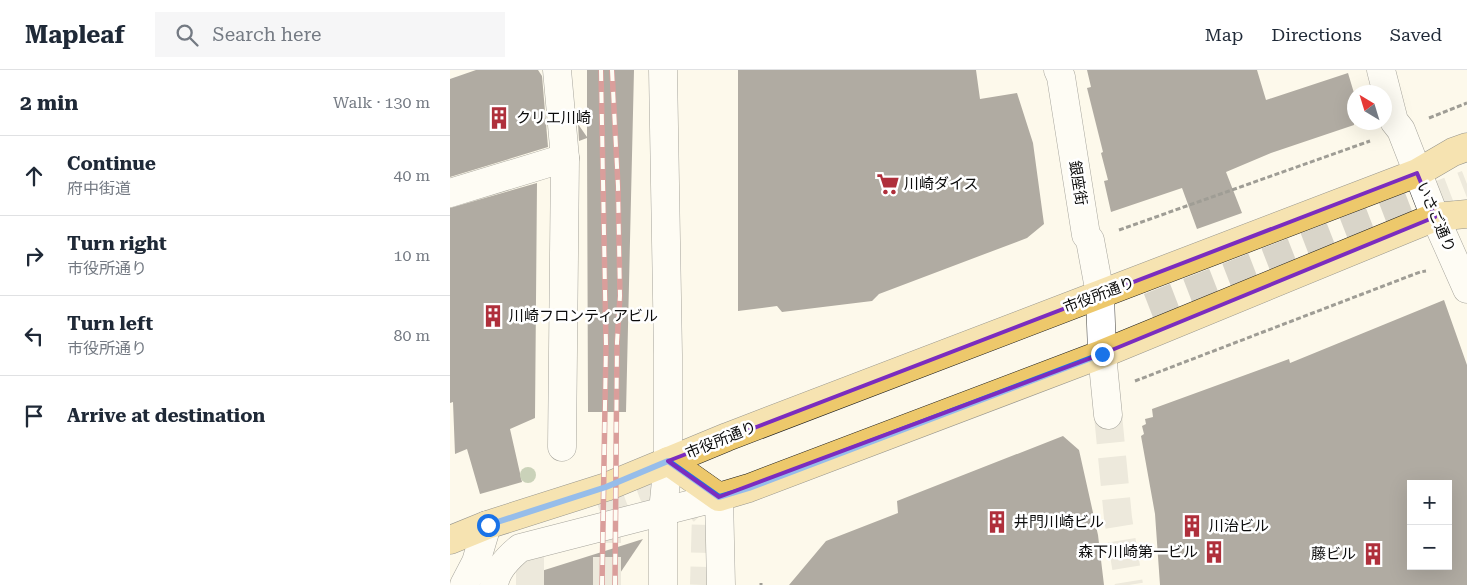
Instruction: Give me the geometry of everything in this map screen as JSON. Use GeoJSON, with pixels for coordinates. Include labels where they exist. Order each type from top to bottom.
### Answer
{"type":"FeatureCollection","features":[{"type":"Feature","properties":{"kind":"main road","name":"市役所通り"},"geometry":{"type":"LineString","coordinates":[[668,461],[1417,173],[1453,152],[1467,147]]}},
{"type":"Feature","properties":{"kind":"main road"},"geometry":{"type":"LineString","coordinates":[[719,497],[749,488],[1102,354],[1435,217],[1467,214]]}},
{"type":"Feature","properties":{"kind":"main road","name":"市役所通り"},"geometry":{"type":"LineString","coordinates":[[668,461],[719,497]]}},
{"type":"Feature","properties":{"kind":"main road"},"geometry":{"type":"LineString","coordinates":[[452,544],[488,525],[606,487],[668,461]]}},
{"type":"Feature","properties":{"kind":"street"},"geometry":{"type":"LineString","coordinates":[[557,70],[564,158],[562,447]]}},
{"type":"Feature","properties":{"kind":"street"},"geometry":{"type":"LineString","coordinates":[[663,585],[663,511],[668,461],[664,70]]}},
{"type":"Feature","properties":{"kind":"street","name":"銀座街"},"geometry":{"type":"LineString","coordinates":[[1058,70],[1061,76],[1086,234],[1090,240],[1100,294],[1102,354],[1107,403]]}},
{"type":"Feature","properties":{"kind":"street","name":"いさご通り"},"geometry":{"type":"LineString","coordinates":[[1381,70],[1394,121],[1401,130],[1462,279]]}},
{"type":"Feature","properties":{"kind":"street"},"geometry":{"type":"LineString","coordinates":[[450,193],[564,158]]}},
{"type":"Feature","properties":{"kind":"street"},"geometry":{"type":"LineString","coordinates":[[494,585],[495,579],[508,558],[520,548],[719,497],[721,585]]}},
{"type":"Feature","properties":{"kind":"street"},"geometry":{"type":"LineString","coordinates":[[464,585],[476,562],[488,525]]}},
{"type":"Feature","properties":{"kind":"path"},"geometry":{"type":"LineString","coordinates":[[1090,240],[1401,130],[1467,103]]}},
{"type":"Feature","properties":{"kind":"path"},"geometry":{"type":"LineString","coordinates":[[1107,403],[1420,272],[1462,279]]}},
{"type":"Feature","properties":{"kind":"highlighted area"},"geometry":{"type":"Polygon","coordinates":[[[1417,173],[1435,217],[1102,354],[719,497],[668,461],[1417,173]]]}},
{"type":"Feature","properties":{"kind":"building","name":"クリエ川崎"},"geometry":{"type":"Polygon","coordinates":[[[476,70],[538,70],[542,76],[548,147],[450,177],[450,79],[476,70]]]}},
{"type":"Feature","properties":{"kind":"building"},"geometry":{"type":"Polygon","coordinates":[[[587,70],[634,70],[626,412],[588,412],[587,138],[579,141],[578,124],[587,137],[587,70]]]}},
{"type":"Feature","properties":{"kind":"building","name":"川崎ダイス"},"geometry":{"type":"Polygon","coordinates":[[[738,70],[976,70],[980,99],[1017,93],[1033,143],[1044,224],[1027,238],[879,294],[872,301],[782,312],[777,306],[738,311],[738,70]]]}},
{"type":"Feature","properties":{"kind":"building"},"geometry":{"type":"Polygon","coordinates":[[[1087,70],[1257,70],[1266,100],[1348,73],[1352,85],[1347,85],[1347,127],[1271,153],[1226,172],[1242,213],[1197,229],[1182,188],[1111,212],[1104,181],[1108,180],[1101,153],[1103,152],[1087,88],[1091,87],[1087,70]]]}},
{"type":"Feature","properties":{"kind":"building","name":"川崎フロンティアビル"},"geometry":{"type":"Polygon","coordinates":[[[537,183],[535,418],[510,429],[522,482],[480,494],[467,449],[455,454],[453,402],[450,403],[450,208],[537,183]]]}},
{"type":"Feature","properties":{"kind":"building"},"geometry":{"type":"Polygon","coordinates":[[[1444,300],[1467,365],[1467,585],[1160,585],[1155,514],[1141,436],[1144,434],[1142,426],[1146,424],[1145,419],[1153,417],[1152,409],[1289,359],[1290,363],[1444,300]]]}},
{"type":"Feature","properties":{"kind":"building","name":"井門川崎ビル"},"geometry":{"type":"Polygon","coordinates":[[[1063,436],[1079,450],[1098,535],[1104,585],[789,585],[826,541],[898,513],[897,501],[1063,436]]]}},
{"type":"Feature","properties":{"kind":"building"},"geometry":{"type":"Polygon","coordinates":[[[643,539],[612,585],[516,585],[516,579],[643,539]]]}},
{"type":"Feature","properties":{"kind":"tunnel"},"geometry":{"type":"LineString","coordinates":[[1149,307],[1467,184]]}},
{"type":"Feature","properties":{"kind":"tunnel"},"geometry":{"type":"LineString","coordinates":[[1108,415],[1118,518],[1129,585]]}},
{"type":"Feature","properties":{"kind":"tunnel"},"geometry":{"type":"LineString","coordinates":[[602,517],[680,488]]}},
{"type":"Feature","properties":{"kind":"tunnel"},"geometry":{"type":"LineString","coordinates":[[684,492],[706,514],[704,585]]}},
{"type":"Feature","properties":{"kind":"tunnel"},"geometry":{"type":"LineString","coordinates":[[607,515],[607,585]]}},
{"type":"Feature","properties":{"kind":"tunnel"},"geometry":{"type":"LineString","coordinates":[[530,547],[530,585]]}},
{"type":"Feature","properties":{"kind":"railway"},"geometry":{"type":"LineString","coordinates":[[601,70],[606,345],[602,585]]}},
{"type":"Feature","properties":{"kind":"railway"},"geometry":{"type":"LineString","coordinates":[[612,70],[618,186],[620,296],[617,342],[615,585]]}},
{"type":"Feature","properties":{"kind":"place","name":"クリエ川崎"},"geometry":{"type":"Point","coordinates":[499,118]}},
{"type":"Feature","properties":{"kind":"place","name":"川崎ダイス"},"geometry":{"type":"Point","coordinates":[888,184]}},
{"type":"Feature","properties":{"kind":"place","name":"川崎フロンティアビル"},"geometry":{"type":"Point","coordinates":[493,316]}},
{"type":"Feature","properties":{"kind":"place","name":"井門川崎ビル"},"geometry":{"type":"Point","coordinates":[997,522]}},
{"type":"Feature","properties":{"kind":"place","name":"川治ビル"},"geometry":{"type":"Point","coordinates":[1192,526]}},
{"type":"Feature","properties":{"kind":"place","name":"森下川崎第一ビル"},"geometry":{"type":"Point","coordinates":[1214,552]}},
{"type":"Feature","properties":{"kind":"place","name":"藤ビル"},"geometry":{"type":"Point","coordinates":[1373,554]}},
{"type":"Feature","properties":{"kind":"route"},"geometry":{"type":"LineString","coordinates":[[488,525],[606,487],[668,461],[719,497],[749,488],[1102,354]]}}]}
